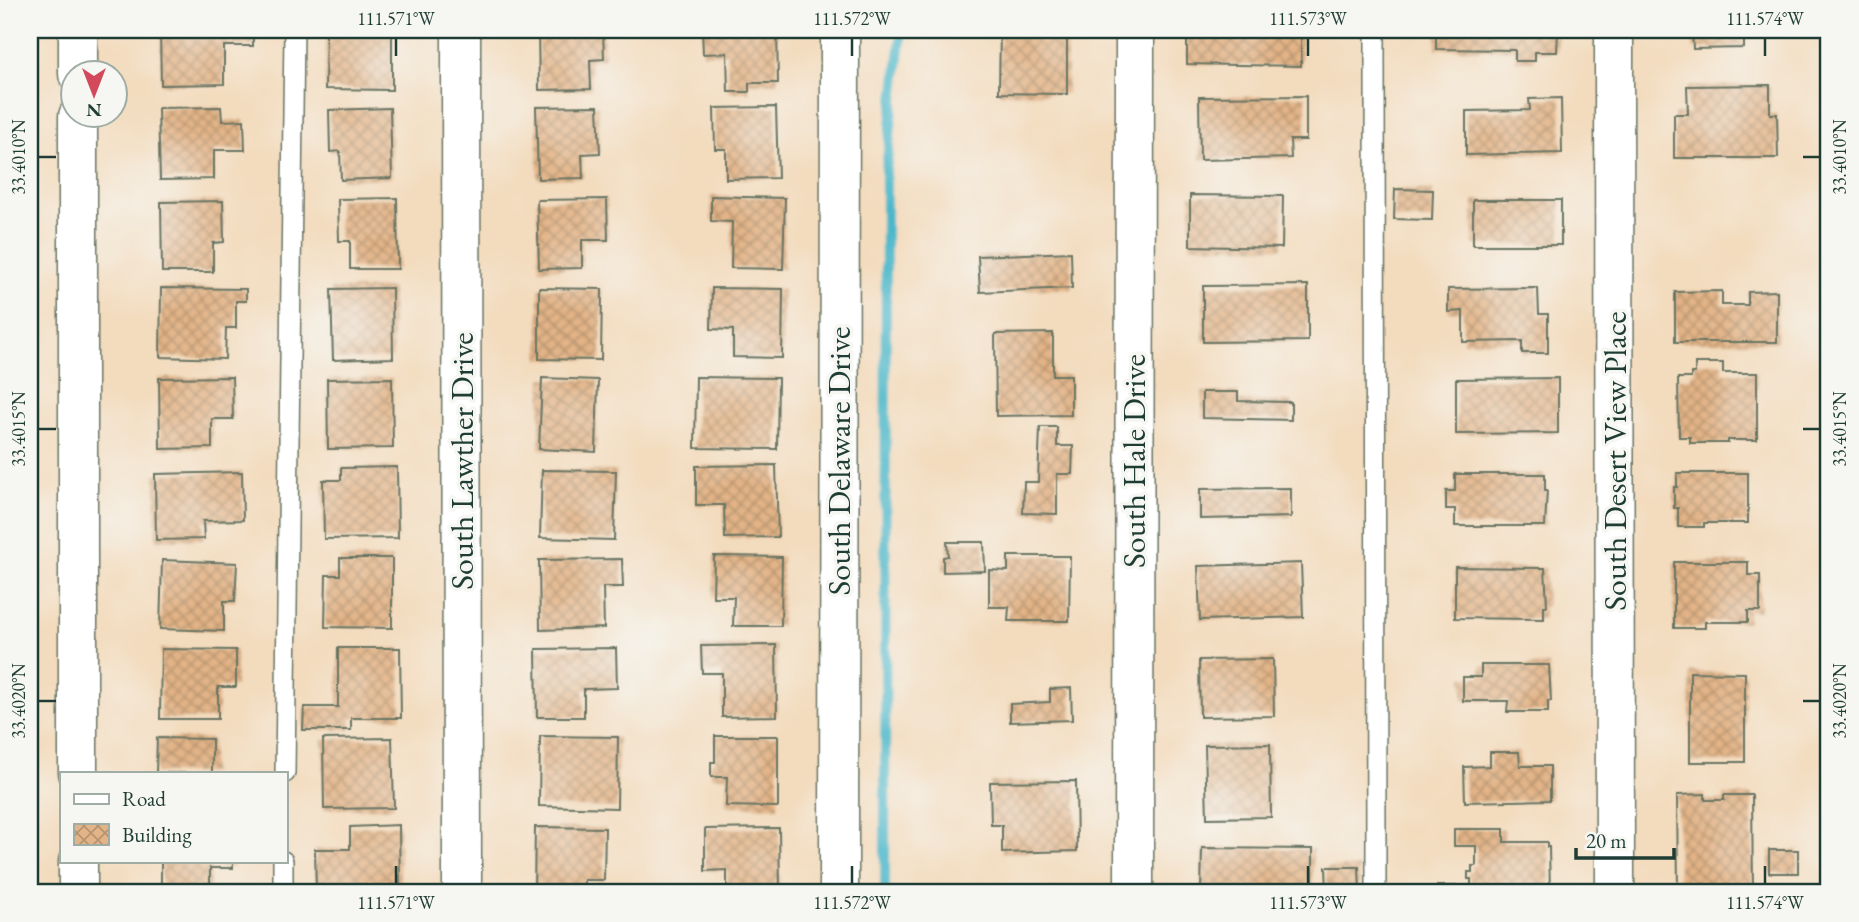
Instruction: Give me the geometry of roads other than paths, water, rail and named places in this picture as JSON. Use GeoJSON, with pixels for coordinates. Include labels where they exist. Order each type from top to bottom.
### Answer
{"type":"FeatureCollection","features":[{"type":"Feature","properties":{"kind":"street"},"geometry":{"type":"LineString","coordinates":[[78,30],[78,60]]}},
{"type":"Feature","properties":{"kind":"street","name":"South Lawther Drive"},"geometry":{"type":"LineString","coordinates":[[461,30],[462,892]]}},
{"type":"Feature","properties":{"kind":"street","name":"South Delaware Drive"},"geometry":{"type":"LineString","coordinates":[[839,892],[840,30]]}},
{"type":"Feature","properties":{"kind":"street","name":"South Hale Drive"},"geometry":{"type":"LineString","coordinates":[[1134,892],[1135,30]]}},
{"type":"Feature","properties":{"kind":"street","name":"South Desert View Place"},"geometry":{"type":"LineString","coordinates":[[1614,30],[1615,892]]}},
{"type":"Feature","properties":{"kind":"street"},"geometry":{"type":"LineString","coordinates":[[78,130],[78,772]]}},
{"type":"Feature","properties":{"kind":"street"},"geometry":{"type":"LineString","coordinates":[[78,862],[78,892]]}},
{"type":"Feature","properties":{"kind":"lane"},"geometry":{"type":"LineString","coordinates":[[285,772],[294,30]]}},
{"type":"Feature","properties":{"kind":"lane"},"geometry":{"type":"LineString","coordinates":[[1375,30],[1376,892]]}},
{"type":"Feature","properties":{"kind":"lane"},"geometry":{"type":"LineString","coordinates":[[283,892],[284,862]]}},
{"type":"Feature","properties":{"kind":"waterway"},"geometry":{"type":"LineString","coordinates":[[885,892],[886,170],[902,30]]}}]}
